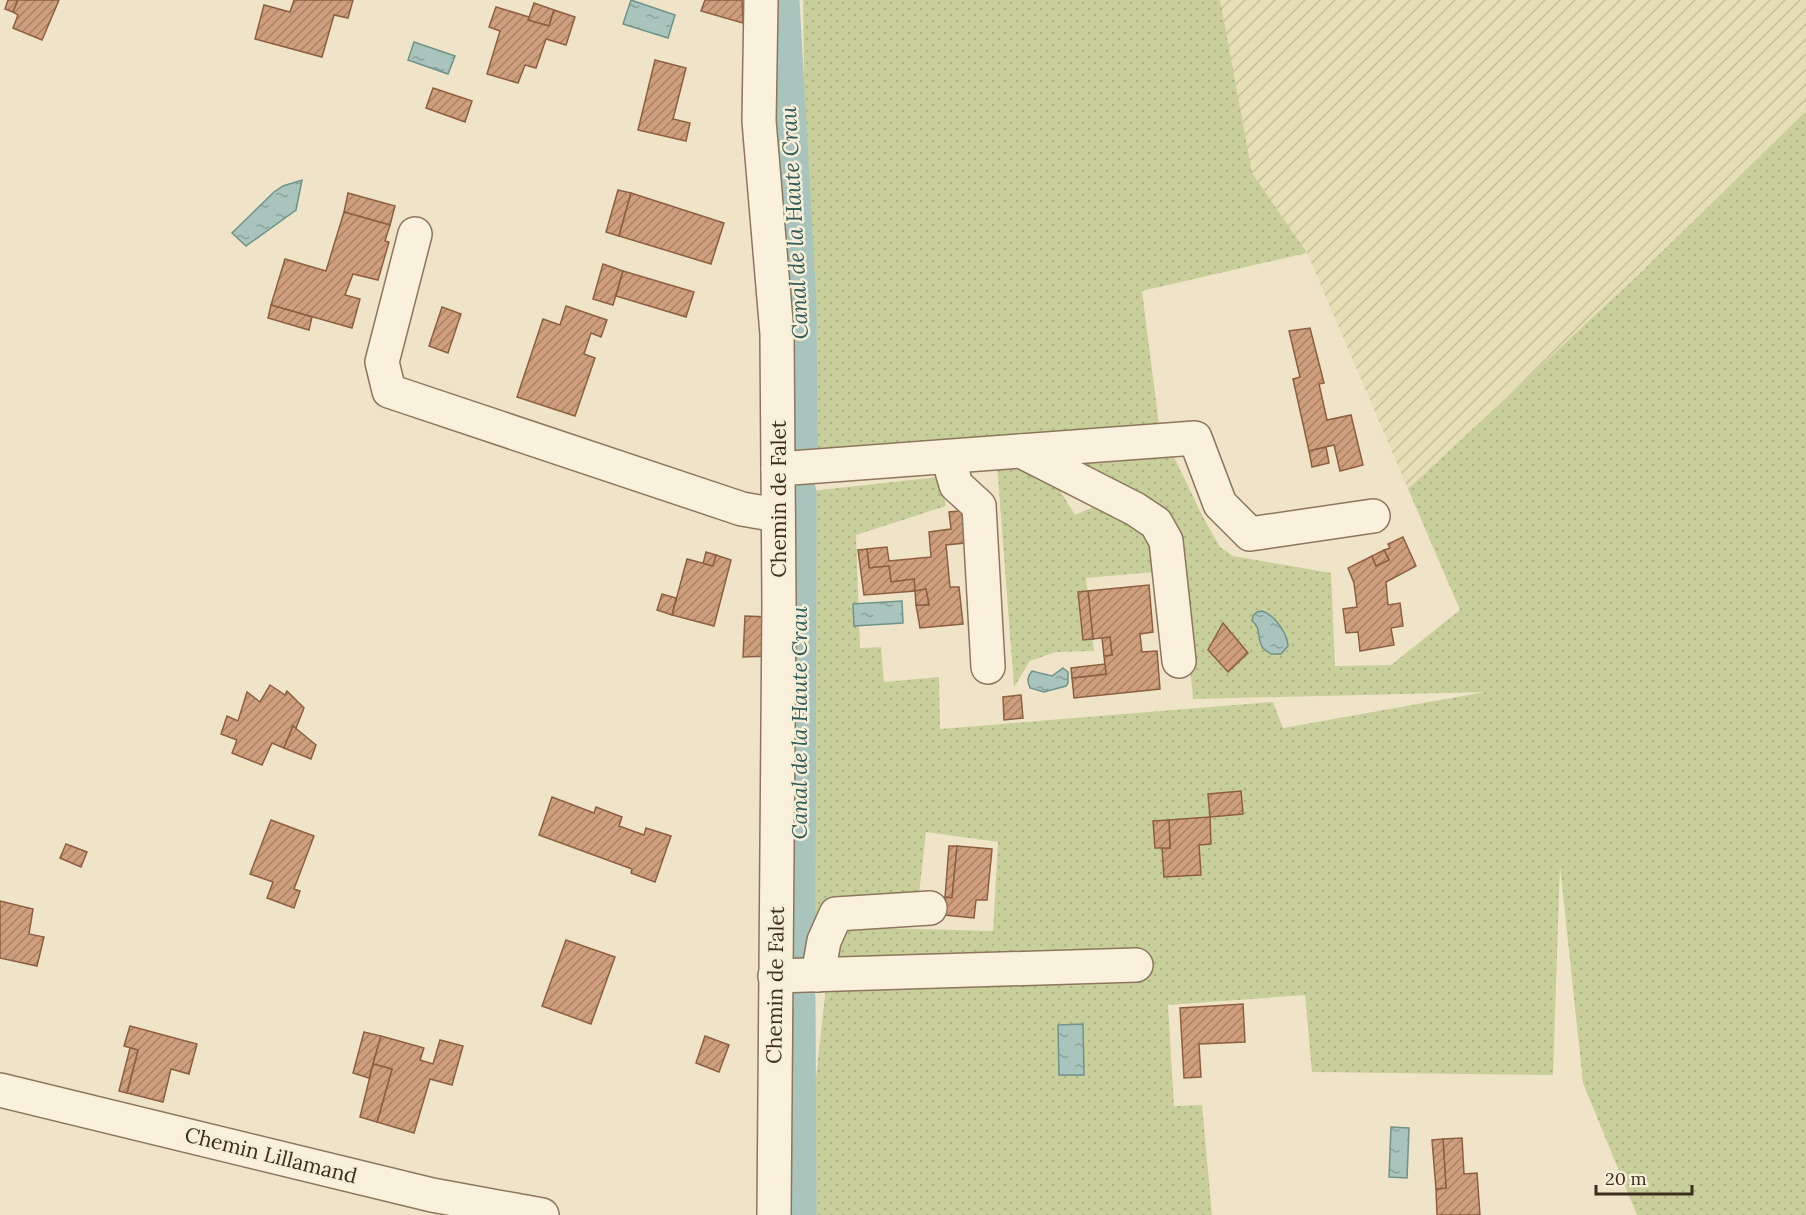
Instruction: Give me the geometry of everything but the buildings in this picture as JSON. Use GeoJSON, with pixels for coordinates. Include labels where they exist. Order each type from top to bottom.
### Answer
{"type":"FeatureCollection","features":[{"type":"Feature","properties":{"kind":"street","name":"Chemin de Falet"},"geometry":{"type":"LineString","coordinates":[[761,0],[759,121],[777,334],[779,603],[774,1215]]}},
{"type":"Feature","properties":{"kind":"street"},"geometry":{"type":"LineString","coordinates":[[416,234],[382,362],[389,391],[733,506],[778,515]]}},
{"type":"Feature","properties":{"kind":"street"},"geometry":{"type":"LineString","coordinates":[[778,469],[1195,438],[1220,504],[1250,534],[1373,516]]}},
{"type":"Feature","properties":{"kind":"street"},"geometry":{"type":"LineString","coordinates":[[1021,451],[1135,509],[1156,523],[1166,542],[1179,661]]}},
{"type":"Feature","properties":{"kind":"street"},"geometry":{"type":"LineString","coordinates":[[948,457],[956,485],[979,506],[988,668]]}},
{"type":"Feature","properties":{"kind":"street"},"geometry":{"type":"LineString","coordinates":[[818,975],[824,941],[836,914],[930,908]]}},
{"type":"Feature","properties":{"kind":"street"},"geometry":{"type":"LineString","coordinates":[[776,976],[1136,965]]}},
{"type":"Feature","properties":{"kind":"street","name":"Chemin Lillamand"},"geometry":{"type":"LineString","coordinates":[[0,1090],[432,1195],[542,1215]]}},
{"type":"Feature","properties":{"kind":"shaded area"},"geometry":{"type":"Polygon","coordinates":[[[1210,0],[1806,0],[1806,111],[1633,280],[1408,489],[1307,253],[1252,173],[1210,0]]]}},
{"type":"Feature","properties":{"kind":"green space"},"geometry":{"type":"Polygon","coordinates":[[[803,0],[1220,0],[1252,173],[1307,253],[1142,291],[1160,433],[808,454],[803,0]]]}},
{"type":"Feature","properties":{"kind":"green space"},"geometry":{"type":"Polygon","coordinates":[[[1806,111],[1806,1215],[1637,1215],[1583,1083],[1560,866],[1553,1075],[1312,1072],[1305,995],[1168,1005],[1174,1106],[1202,1105],[1212,1215],[810,1215],[811,1125],[828,967],[842,927],[993,931],[998,842],[926,832],[919,894],[833,897],[816,942],[803,957],[811,491],[938,477],[946,506],[856,535],[860,648],[881,647],[884,682],[939,677],[940,729],[1273,702],[1283,728],[1485,692],[1193,699],[1179,544],[1061,463],[1173,455],[1220,547],[1233,556],[1331,573],[1335,666],[1391,665],[1460,610],[1408,489],[1633,280],[1806,111]]]}},
{"type":"Feature","properties":{"kind":"green space"},"geometry":{"type":"Polygon","coordinates":[[[997,464],[1025,468],[1053,479],[1075,515],[1100,504],[1137,521],[1165,571],[1086,578],[1094,651],[1056,652],[1030,661],[1014,687],[997,464]]]}},
{"type":"Feature","properties":{"kind":"water"},"geometry":{"type":"Polygon","coordinates":[[[631,0],[675,15],[668,38],[623,24],[631,0]]]}},
{"type":"Feature","properties":{"kind":"water"},"geometry":{"type":"Polygon","coordinates":[[[414,42],[455,56],[448,74],[408,60],[414,42]]]}},
{"type":"Feature","properties":{"kind":"water"},"geometry":{"type":"Polygon","coordinates":[[[302,180],[296,210],[246,246],[232,233],[274,192],[283,186],[302,180]]]}},
{"type":"Feature","properties":{"kind":"water"},"geometry":{"type":"Polygon","coordinates":[[[902,601],[903,623],[854,626],[853,604],[902,601]]]}},
{"type":"Feature","properties":{"kind":"water"},"geometry":{"type":"Polygon","coordinates":[[[1262,611],[1276,620],[1285,636],[1288,646],[1281,654],[1271,654],[1261,644],[1257,627],[1252,621],[1257,612],[1262,611]]]}},
{"type":"Feature","properties":{"kind":"water"},"geometry":{"type":"Polygon","coordinates":[[[1063,668],[1068,672],[1066,686],[1044,692],[1030,688],[1028,679],[1032,671],[1052,676],[1063,668]]]}},
{"type":"Feature","properties":{"kind":"water"},"geometry":{"type":"Polygon","coordinates":[[[1083,1024],[1084,1075],[1059,1075],[1058,1025],[1083,1024]]]}},
{"type":"Feature","properties":{"kind":"water"},"geometry":{"type":"Polygon","coordinates":[[[1391,1127],[1409,1128],[1407,1178],[1389,1177],[1391,1127]]]}},
{"type":"Feature","properties":{"kind":"waterway","name":"Canal de la Haute Crau"},"geometry":{"type":"LineString","coordinates":[[783,0],[800,305],[801,445]]}},
{"type":"Feature","properties":{"kind":"waterway","name":"Canal de la Haute Crau"},"geometry":{"type":"LineString","coordinates":[[799,954],[800,492]]}},
{"type":"Feature","properties":{"kind":"waterway","name":"Canal de la Haute Crau"},"geometry":{"type":"LineString","coordinates":[[799,998],[800,1215]]}}]}
